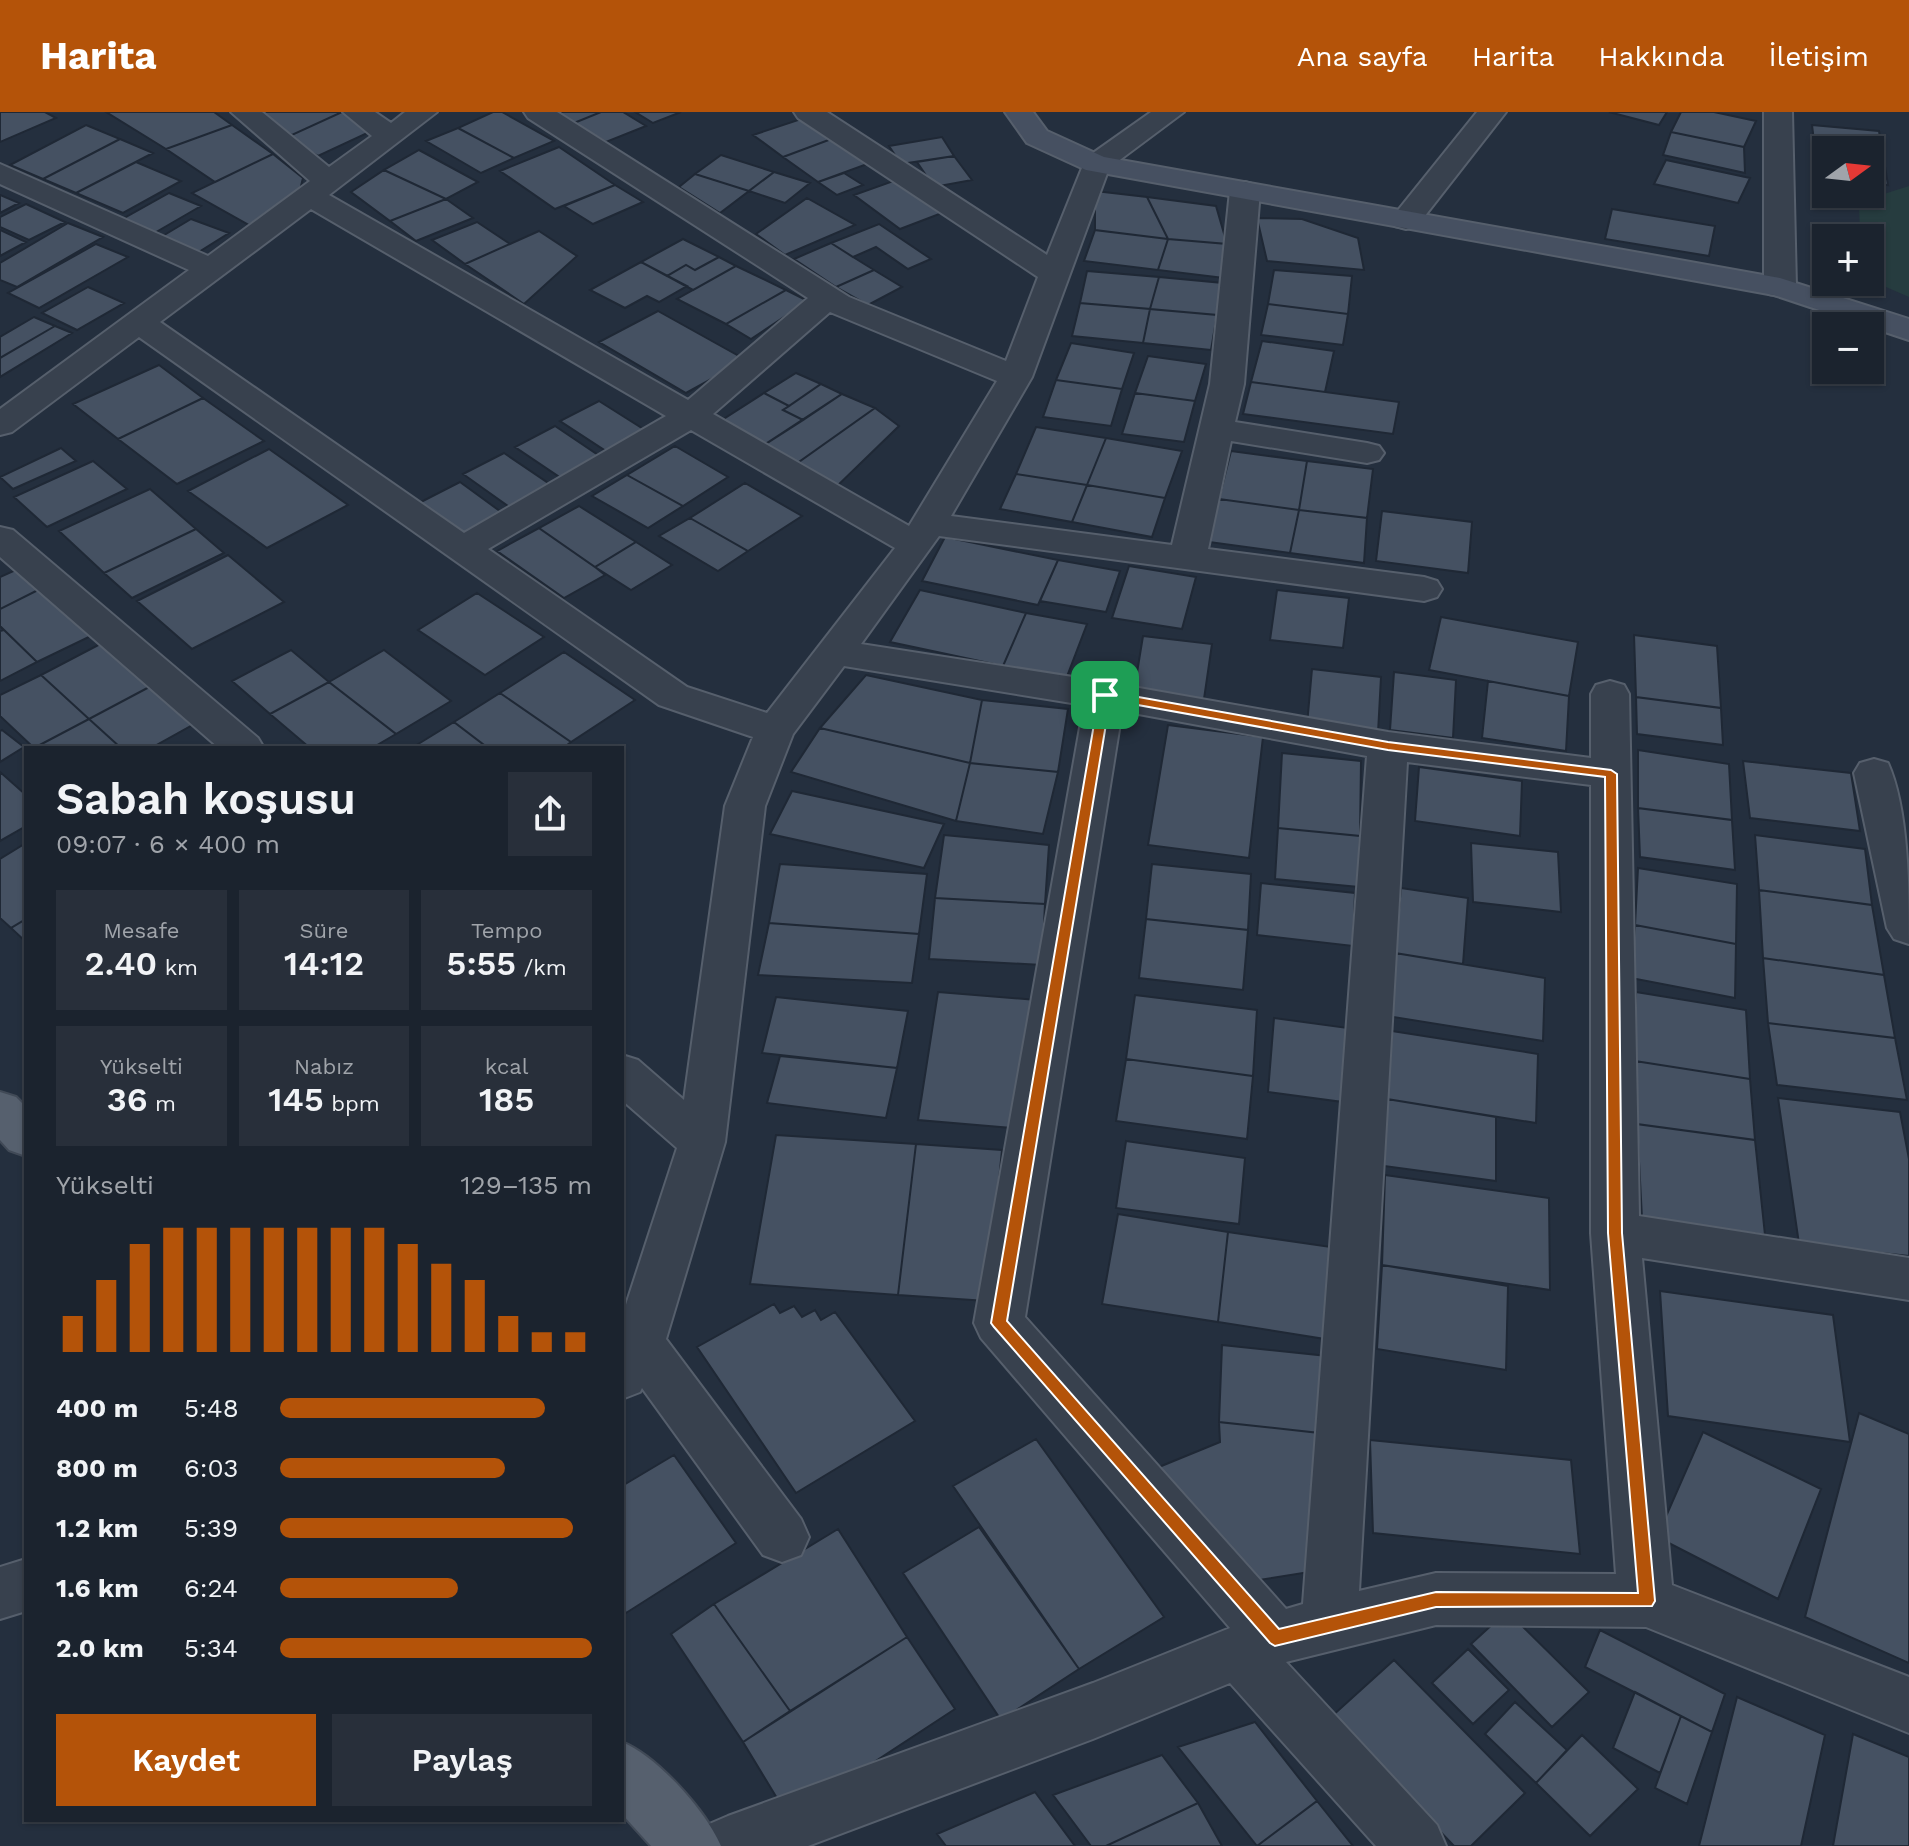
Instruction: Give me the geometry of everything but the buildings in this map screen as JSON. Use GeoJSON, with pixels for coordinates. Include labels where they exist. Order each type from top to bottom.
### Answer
{"type":"FeatureCollection","features":[{"type":"Feature","properties":{"kind":"main road"},"geometry":{"type":"LineString","coordinates":[[0,1110],[24,1135]]}},
{"type":"Feature","properties":{"kind":"main road"},"geometry":{"type":"LineString","coordinates":[[624,1773],[691,1846]]}},
{"type":"Feature","properties":{"kind":"street"},"geometry":{"type":"LineString","coordinates":[[245,112],[319,189],[690,416],[922,534],[1187,560],[1424,589]]}},
{"type":"Feature","properties":{"kind":"street"},"geometry":{"type":"LineString","coordinates":[[357,112],[391,136]]}},
{"type":"Feature","properties":{"kind":"street"},"geometry":{"type":"LineString","coordinates":[[2,421],[423,112]]}},
{"type":"Feature","properties":{"kind":"street"},"geometry":{"type":"LineString","coordinates":[[538,112],[827,298],[1016,377]]}},
{"type":"Feature","properties":{"kind":"street"},"geometry":{"type":"LineString","coordinates":[[808,112],[1055,274]]}},
{"type":"Feature","properties":{"kind":"street"},"geometry":{"type":"LineString","coordinates":[[1019,112],[1037,137],[1096,164],[1780,287],[1909,330]]}},
{"type":"Feature","properties":{"kind":"street"},"geometry":{"type":"LineString","coordinates":[[782,1537],[630,1360],[702,1142],[745,806],[775,730],[922,534],[1016,377],[1096,164],[1170,112]]}},
{"type":"Feature","properties":{"kind":"street"},"geometry":{"type":"LineString","coordinates":[[1406,220],[1492,112]]}},
{"type":"Feature","properties":{"kind":"street"},"geometry":{"type":"LineString","coordinates":[[1778,112],[1780,287]]}},
{"type":"Feature","properties":{"kind":"street"},"geometry":{"type":"LineString","coordinates":[[0,173],[211,269]]}},
{"type":"Feature","properties":{"kind":"street"},"geometry":{"type":"LineString","coordinates":[[1187,560],[1227,384],[1245,191]]}},
{"type":"Feature","properties":{"kind":"street"},"geometry":{"type":"LineString","coordinates":[[463,549],[690,416],[827,298]]}},
{"type":"Feature","properties":{"kind":"street"},"geometry":{"type":"LineString","coordinates":[[139,322],[673,696],[775,730]]}},
{"type":"Feature","properties":{"kind":"street"},"geometry":{"type":"LineString","coordinates":[[1217,429],[1367,453]]}},
{"type":"Feature","properties":{"kind":"street"},"geometry":{"type":"LineString","coordinates":[[0,538],[242,746]]}},
{"type":"Feature","properties":{"kind":"street"},"geometry":{"type":"LineString","coordinates":[[834,652],[1105,695],[1388,746],[1611,774]]}},
{"type":"Feature","properties":{"kind":"street"},"geometry":{"type":"LineString","coordinates":[[1610,694],[1615,1233],[1646,1601]]}},
{"type":"Feature","properties":{"kind":"street"},"geometry":{"type":"LineString","coordinates":[[1105,695],[999,1323],[1416,1846]]}},
{"type":"Feature","properties":{"kind":"street"},"geometry":{"type":"LineString","coordinates":[[1329,1625],[1388,746]]}},
{"type":"Feature","properties":{"kind":"street"},"geometry":{"type":"LineString","coordinates":[[1874,773],[1909,925]]}},
{"type":"Feature","properties":{"kind":"street"},"geometry":{"type":"LineString","coordinates":[[624,1075],[702,1142]]}},
{"type":"Feature","properties":{"kind":"street"},"geometry":{"type":"LineString","coordinates":[[1615,1233],[1909,1279]]}},
{"type":"Feature","properties":{"kind":"street"},"geometry":{"type":"LineString","coordinates":[[0,1593],[24,1586]]}},
{"type":"Feature","properties":{"kind":"street"},"geometry":{"type":"LineString","coordinates":[[728,1846],[1093,1711],[1257,1645],[1436,1599],[1646,1601],[1909,1705]]}},
{"type":"Feature","properties":{"kind":"green space"},"geometry":{"type":"Polygon","coordinates":[[[1909,186],[1909,297],[1884,286],[1884,224],[1860,224],[1859,208],[1884,208],[1884,194],[1909,186]]]}},
{"type":"Feature","properties":{"kind":"route"},"geometry":{"type":"LineString","coordinates":[[1105,695],[1388,746],[1611,774],[1615,1233],[1646,1601],[1436,1599],[1275,1638],[999,1323],[1105,695]]}}]}
